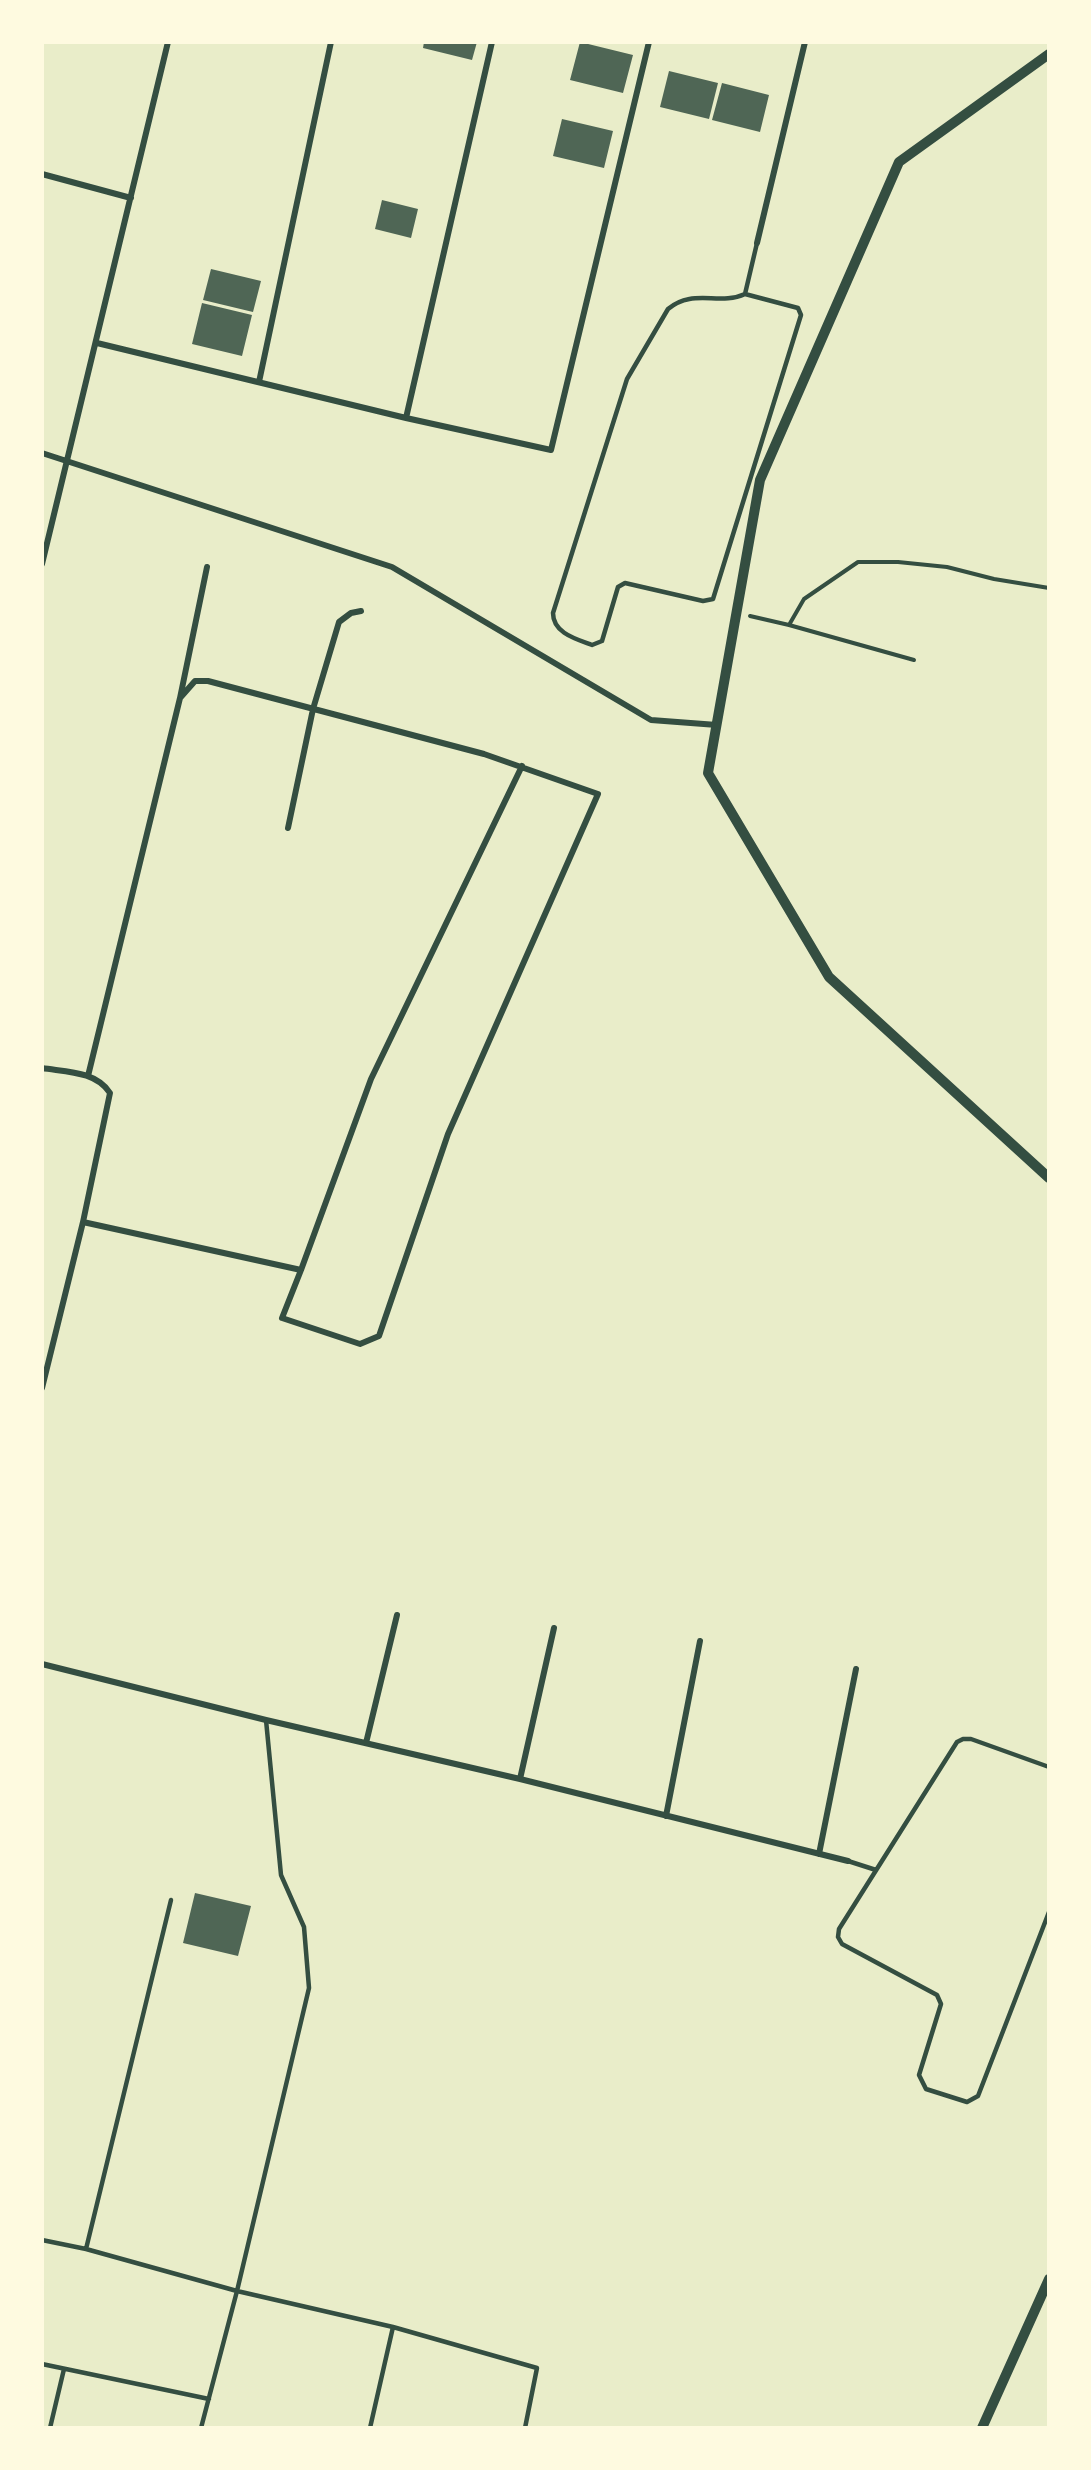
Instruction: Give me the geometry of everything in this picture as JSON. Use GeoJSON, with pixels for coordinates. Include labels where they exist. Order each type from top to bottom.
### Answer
{"type":"FeatureCollection","features":[{"type":"Feature","properties":{"kind":"street"},"geometry":{"type":"LineString","coordinates":[[42,564],[168,42]]}},
{"type":"Feature","properties":{"kind":"street"},"geometry":{"type":"LineString","coordinates":[[259,382],[331,42]]}},
{"type":"Feature","properties":{"kind":"street"},"geometry":{"type":"LineString","coordinates":[[406,418],[492,42]]}},
{"type":"Feature","properties":{"kind":"street"},"geometry":{"type":"LineString","coordinates":[[97,343],[406,418],[551,450],[648,42]]}},
{"type":"Feature","properties":{"kind":"street"},"geometry":{"type":"LineString","coordinates":[[757,243],[805,42]]}},
{"type":"Feature","properties":{"kind":"street"},"geometry":{"type":"LineString","coordinates":[[1049,54],[899,162],[760,480],[708,772],[830,977],[1049,1178]]}},
{"type":"Feature","properties":{"kind":"street"},"geometry":{"type":"LineString","coordinates":[[42,174],[131,198]]}},
{"type":"Feature","properties":{"kind":"street"},"geometry":{"type":"LineString","coordinates":[[42,453],[392,567],[651,720],[717,725]]}},
{"type":"Feature","properties":{"kind":"street"},"geometry":{"type":"LineString","coordinates":[[88,1076],[180,698],[207,567]]}},
{"type":"Feature","properties":{"kind":"street"},"geometry":{"type":"LineString","coordinates":[[288,828],[313,709],[339,622],[351,613],[361,611]]}},
{"type":"Feature","properties":{"kind":"street"},"geometry":{"type":"LineString","coordinates":[[180,698],[195,681],[208,681],[484,754],[522,766],[598,794],[448,1134],[379,1336],[360,1344],[282,1318],[371,1079],[522,766]]}},
{"type":"Feature","properties":{"kind":"street"},"geometry":{"type":"LineString","coordinates":[[42,1068],[88,1076],[105,1084],[110,1093],[83,1222],[42,1388]]}},
{"type":"Feature","properties":{"kind":"street"},"geometry":{"type":"LineString","coordinates":[[83,1222],[301,1270]]}},
{"type":"Feature","properties":{"kind":"street"},"geometry":{"type":"LineString","coordinates":[[366,1743],[397,1615]]}},
{"type":"Feature","properties":{"kind":"street"},"geometry":{"type":"LineString","coordinates":[[520,1779],[554,1628]]}},
{"type":"Feature","properties":{"kind":"street"},"geometry":{"type":"LineString","coordinates":[[666,1816],[700,1641]]}},
{"type":"Feature","properties":{"kind":"street"},"geometry":{"type":"LineString","coordinates":[[42,1664],[848,1861]]}},
{"type":"Feature","properties":{"kind":"street"},"geometry":{"type":"LineString","coordinates":[[819,1854],[855,1669]]}},
{"type":"Feature","properties":{"kind":"street"},"geometry":{"type":"LineString","coordinates":[[982,2428],[1049,2279]]}},
{"type":"Feature","properties":{"kind":"lane"},"geometry":{"type":"LineString","coordinates":[[745,294],[757,243]]}},
{"type":"Feature","properties":{"kind":"lane"},"geometry":{"type":"LineString","coordinates":[[745,294],[798,308],[801,315],[713,599],[703,601],[625,584],[618,587],[602,641],[592,645],[573,638],[558,628],[553,621],[553,613],[627,379],[668,309],[677,301],[689,298],[737,298],[745,294]]}},
{"type":"Feature","properties":{"kind":"lane"},"geometry":{"type":"LineString","coordinates":[[201,2428],[237,2291],[309,1988],[304,1927],[281,1875],[266,1720]]}},
{"type":"Feature","properties":{"kind":"lane"},"geometry":{"type":"LineString","coordinates":[[1049,1767],[971,1739],[957,1742],[839,1929],[838,1936],[842,1944],[937,1995],[941,2004],[919,2075],[926,2089],[967,2102],[978,2096],[1049,1912]]}},
{"type":"Feature","properties":{"kind":"lane"},"geometry":{"type":"LineString","coordinates":[[848,1861],[876,1870]]}},
{"type":"Feature","properties":{"kind":"lane"},"geometry":{"type":"LineString","coordinates":[[86,2249],[171,1900]]}},
{"type":"Feature","properties":{"kind":"lane"},"geometry":{"type":"LineString","coordinates":[[42,2240],[86,2249],[237,2291],[393,2327],[537,2368],[525,2428]]}},
{"type":"Feature","properties":{"kind":"lane"},"geometry":{"type":"LineString","coordinates":[[370,2428],[393,2327]]}},
{"type":"Feature","properties":{"kind":"lane"},"geometry":{"type":"LineString","coordinates":[[42,2364],[209,2399]]}},
{"type":"Feature","properties":{"kind":"lane"},"geometry":{"type":"LineString","coordinates":[[50,2428],[64,2369]]}},
{"type":"Feature","properties":{"kind":"path"},"geometry":{"type":"LineString","coordinates":[[789,625],[804,599],[858,562],[898,562],[947,567],[994,579],[1049,588]]}},
{"type":"Feature","properties":{"kind":"path"},"geometry":{"type":"LineString","coordinates":[[736,613],[789,625],[914,660]]}},
{"type":"Feature","properties":{"kind":"building"},"geometry":{"type":"Polygon","coordinates":[[[424,42],[477,42],[472,60],[423,48],[424,42]]]}},
{"type":"Feature","properties":{"kind":"building"},"geometry":{"type":"Polygon","coordinates":[[[580,42],[633,55],[623,93],[570,80],[580,42]]]}},
{"type":"Feature","properties":{"kind":"building"},"geometry":{"type":"Polygon","coordinates":[[[669,71],[718,83],[709,119],[660,107],[669,71]]]}},
{"type":"Feature","properties":{"kind":"building"},"geometry":{"type":"Polygon","coordinates":[[[722,83],[769,95],[760,132],[712,120],[722,83]]]}},
{"type":"Feature","properties":{"kind":"building"},"geometry":{"type":"Polygon","coordinates":[[[562,119],[613,131],[604,168],[553,156],[562,119]]]}},
{"type":"Feature","properties":{"kind":"building"},"geometry":{"type":"Polygon","coordinates":[[[382,200],[418,209],[411,238],[375,229],[382,200]]]}},
{"type":"Feature","properties":{"kind":"building"},"geometry":{"type":"Polygon","coordinates":[[[211,269],[261,281],[253,312],[203,300],[211,269]]]}},
{"type":"Feature","properties":{"kind":"building"},"geometry":{"type":"Polygon","coordinates":[[[202,303],[252,315],[242,356],[192,344],[202,303]]]}},
{"type":"Feature","properties":{"kind":"building"},"geometry":{"type":"Polygon","coordinates":[[[195,1893],[251,1906],[238,1956],[183,1943],[195,1893]]]}}]}
